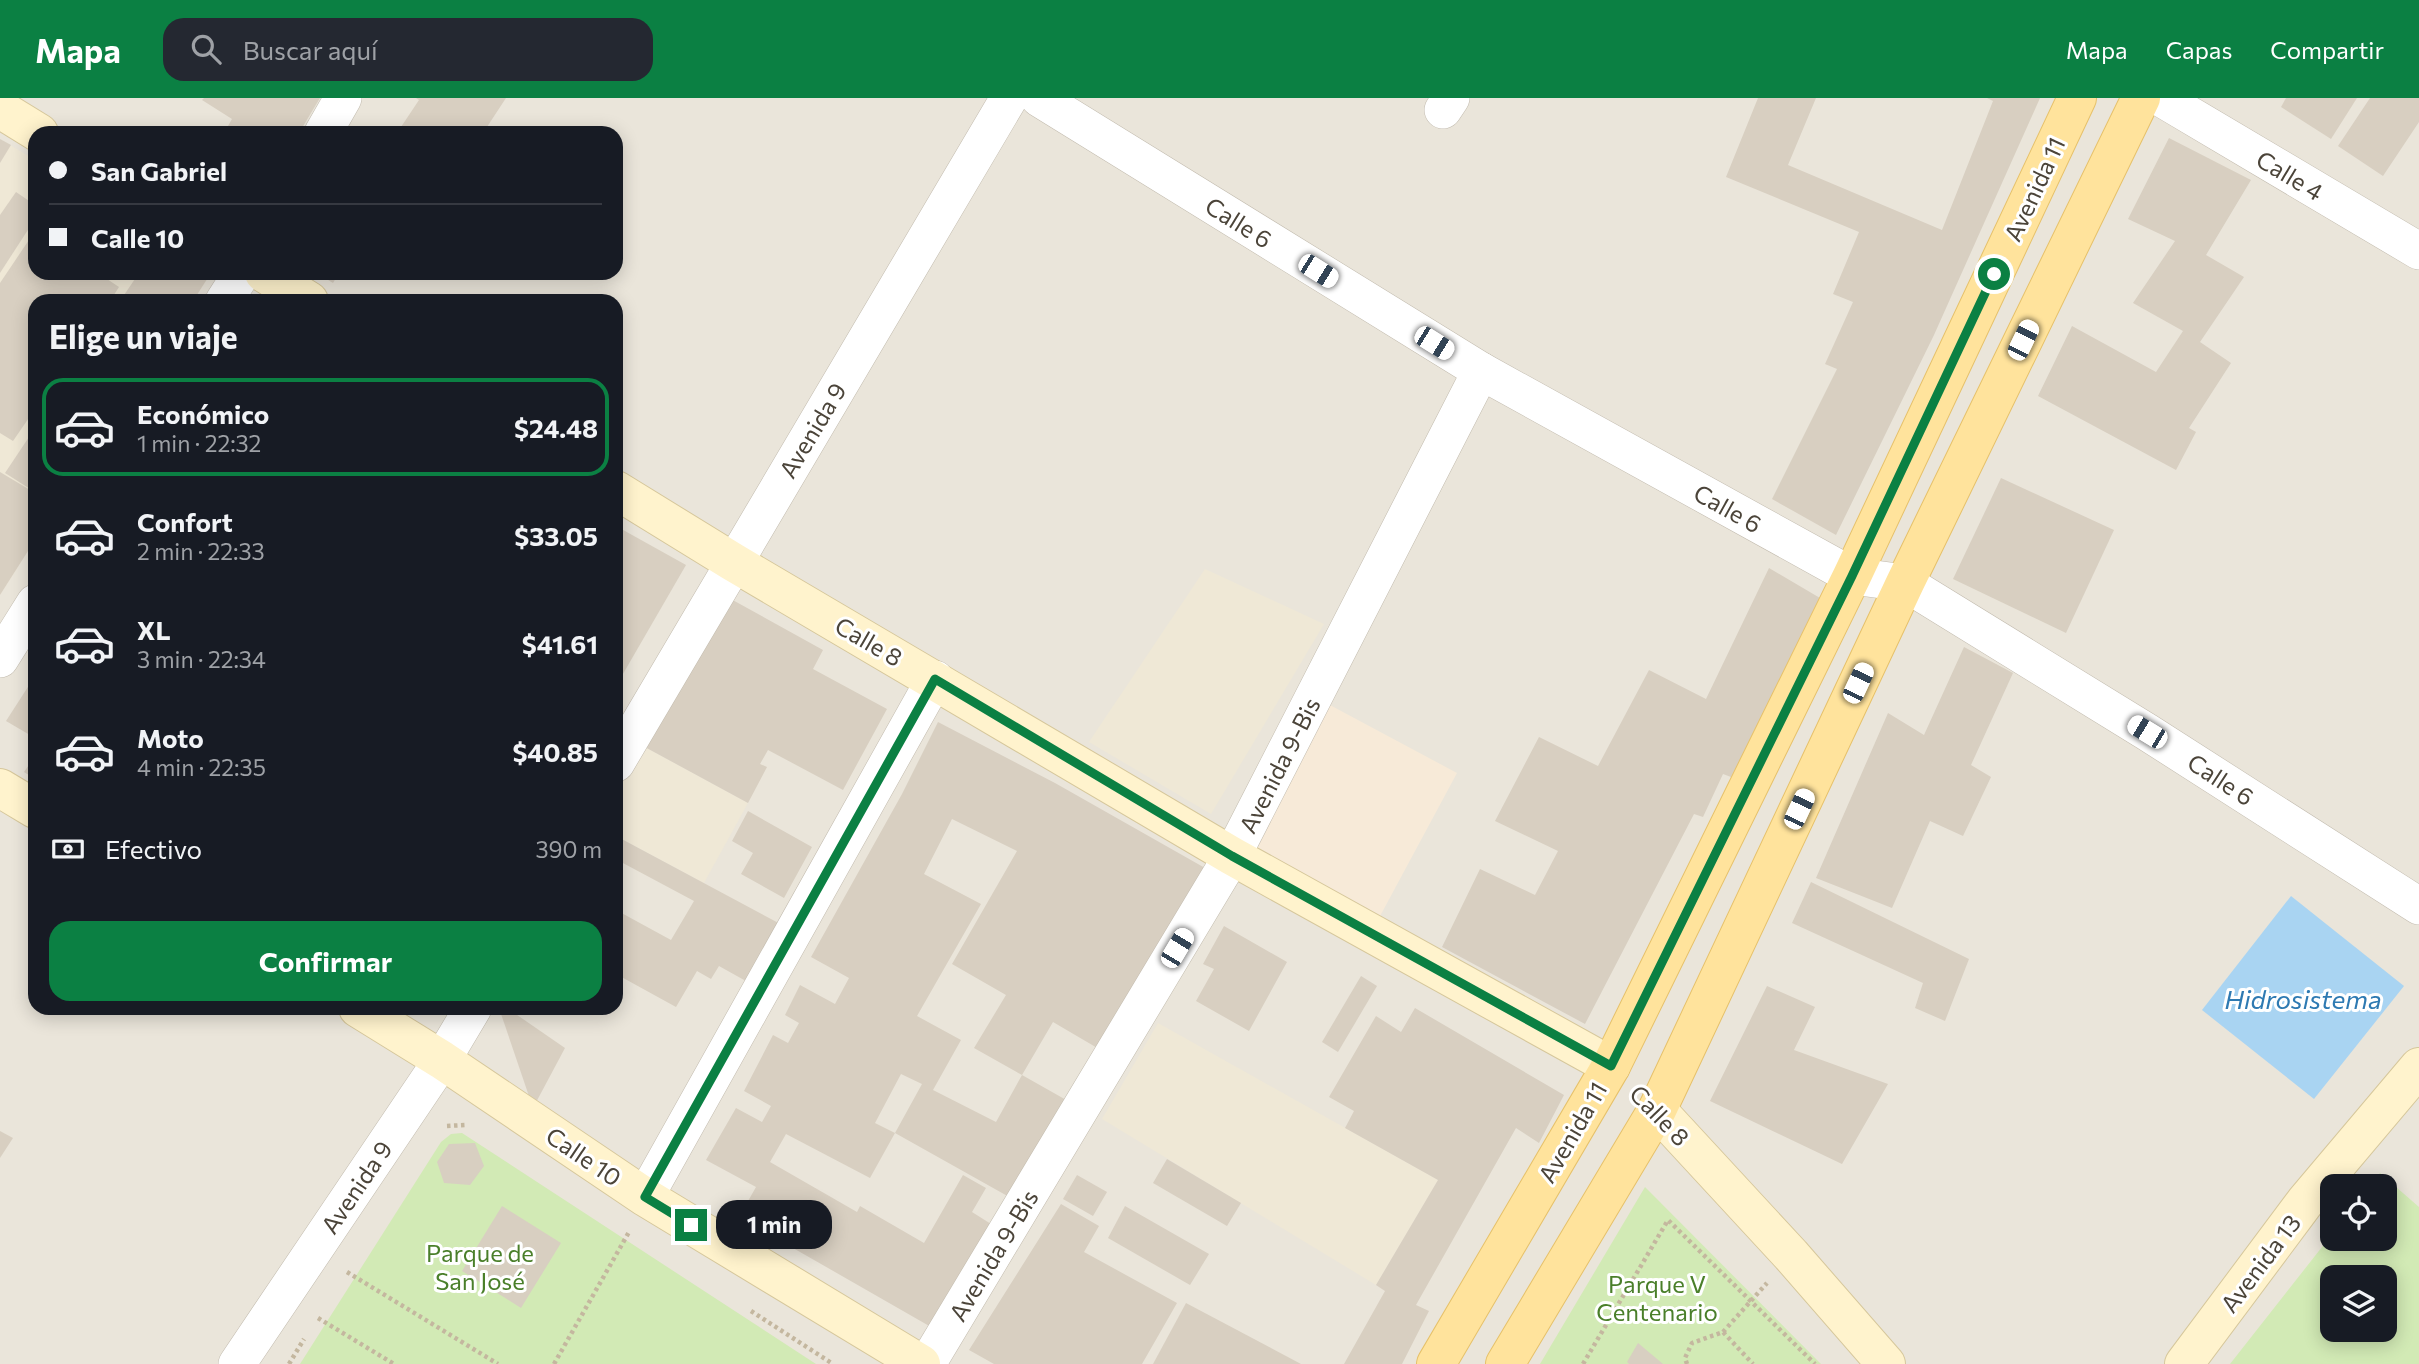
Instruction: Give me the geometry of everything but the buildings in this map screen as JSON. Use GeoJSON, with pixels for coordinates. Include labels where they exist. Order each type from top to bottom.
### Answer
{"type":"FeatureCollection","features":[{"type":"Feature","properties":{"kind":"main road","name":"Avenida 11"},"geometry":{"type":"LineString","coordinates":[[1436,1364],[1611,1066],[1852,576],[2077,98]]}},
{"type":"Feature","properties":{"kind":"main road"},"geometry":{"type":"LineString","coordinates":[[1505,1364],[1657,1110],[1906,583],[2141,98]]}},
{"type":"Feature","properties":{"kind":"main road"},"geometry":{"type":"LineString","coordinates":[[0,109],[28,126]]}},
{"type":"Feature","properties":{"kind":"main road"},"geometry":{"type":"LineString","coordinates":[[275,280],[298,294]]}},
{"type":"Feature","properties":{"kind":"main road","name":"Calle 8"},"geometry":{"type":"LineString","coordinates":[[623,494],[1232,856],[1611,1066],[1657,1110],[1791,1255],[1886,1364]]}},
{"type":"Feature","properties":{"kind":"main road"},"geometry":{"type":"LineString","coordinates":[[0,788],[28,805]]}},
{"type":"Feature","properties":{"kind":"main road","name":"Calle 10"},"geometry":{"type":"LineString","coordinates":[[369,1015],[442,1060],[645,1197],[921,1364]]}},
{"type":"Feature","properties":{"kind":"main road","name":"Avenida 13"},"geometry":{"type":"LineString","coordinates":[[2184,1364],[2305,1202],[2419,1067]]}},
{"type":"Feature","properties":{"kind":"street"},"geometry":{"type":"LineString","coordinates":[[327,126],[343,98]]}},
{"type":"Feature","properties":{"kind":"street","name":"Avenida 9"},"geometry":{"type":"LineString","coordinates":[[623,751],[1009,98]]}},
{"type":"Feature","properties":{"kind":"street","name":"Calle 6"},"geometry":{"type":"LineString","coordinates":[[1039,98],[1481,372],[1852,576],[1906,583],[2147,732],[2419,906]]}},
{"type":"Feature","properties":{"kind":"street","name":"Calle 4"},"geometry":{"type":"LineString","coordinates":[[2161,98],[2419,251]]}},
{"type":"Feature","properties":{"kind":"street","name":"Avenida 9-Bis"},"geometry":{"type":"LineString","coordinates":[[927,1364],[1232,856],[1481,372]]}},
{"type":"Feature","properties":{"kind":"street"},"geometry":{"type":"LineString","coordinates":[[0,659],[28,614]]}},
{"type":"Feature","properties":{"kind":"street"},"geometry":{"type":"LineString","coordinates":[[645,1197],[935,679]]}},
{"type":"Feature","properties":{"kind":"street","name":"Avenida 9"},"geometry":{"type":"LineString","coordinates":[[236,1364],[442,1060],[469,1015]]}},
{"type":"Feature","properties":{"kind":"path"},"geometry":{"type":"LineString","coordinates":[[441,1131],[448,1125],[463,1124],[474,1131]]}},
{"type":"Feature","properties":{"kind":"path"},"geometry":{"type":"LineString","coordinates":[[1583,1364],[1668,1220],[1815,1364]]}},
{"type":"Feature","properties":{"kind":"path"},"geometry":{"type":"LineString","coordinates":[[618,1225],[640,1240]]}},
{"type":"Feature","properties":{"kind":"path"},"geometry":{"type":"LineString","coordinates":[[554,1364],[629,1232]]}},
{"type":"Feature","properties":{"kind":"path"},"geometry":{"type":"LineString","coordinates":[[1687,1364],[1685,1358],[1692,1343],[1723,1332],[1791,1255]]}},
{"type":"Feature","properties":{"kind":"path"},"geometry":{"type":"LineString","coordinates":[[340,1283],[347,1272],[498,1364]]}},
{"type":"Feature","properties":{"kind":"path"},"geometry":{"type":"LineString","coordinates":[[742,1305],[833,1364]]}},
{"type":"Feature","properties":{"kind":"path"},"geometry":{"type":"LineString","coordinates":[[289,1364],[325,1306]]}},
{"type":"Feature","properties":{"kind":"path"},"geometry":{"type":"LineString","coordinates":[[318,1318],[394,1364]]}},
{"type":"Feature","properties":{"kind":"path"},"geometry":{"type":"LineString","coordinates":[[1723,1332],[1753,1364]]}},
{"type":"Feature","properties":{"kind":"path"},"geometry":{"type":"LineString","coordinates":[[1745,1364],[1747,1357]]}},
{"type":"Feature","properties":{"kind":"shaded area"},"geometry":{"type":"Polygon","coordinates":[[[0,98],[2419,98],[2419,1364],[0,1364],[0,98]]]}},
{"type":"Feature","properties":{"kind":"shaded area"},"geometry":{"type":"Polygon","coordinates":[[[0,139],[28,156],[28,280],[206,280],[198,294],[28,294],[28,551],[0,595],[0,139]]]}},
{"type":"Feature","properties":{"kind":"shaded area"},"geometry":{"type":"Polygon","coordinates":[[[1205,569],[1324,624],[1211,814],[1089,742],[1205,569]]]}},
{"type":"Feature","properties":{"kind":"shaded area"},"geometry":{"type":"Polygon","coordinates":[[[1328,704],[1457,773],[1379,918],[1251,849],[1328,704]]]}},
{"type":"Feature","properties":{"kind":"shaded area"},"geometry":{"type":"Polygon","coordinates":[[[643,746],[748,803],[704,883],[623,840],[623,782],[643,746]]]}},
{"type":"Feature","properties":{"kind":"shaded area"},"geometry":{"type":"Polygon","coordinates":[[[1158,1023],[1438,1180],[1376,1285],[1102,1119],[1158,1023]]]}},
{"type":"Feature","properties":{"kind":"green space","name":"Parque de San José"},"geometry":{"type":"Polygon","coordinates":[[[462,1133],[816,1364],[300,1364],[441,1142],[451,1134],[462,1133]]]}},
{"type":"Feature","properties":{"kind":"green space","name":"Parque V Centenario"},"geometry":{"type":"Polygon","coordinates":[[[1645,1187],[1821,1364],[1540,1364],[1645,1187]]]}},
{"type":"Feature","properties":{"kind":"green space"},"geometry":{"type":"Polygon","coordinates":[[[2397,1188],[2419,1207],[2419,1364],[2230,1364],[2320,1250],[2397,1251],[2397,1188]]]}},
{"type":"Feature","properties":{"kind":"water","name":"Hidrosistema"},"geometry":{"type":"Polygon","coordinates":[[[2291,896],[2404,986],[2314,1099],[2202,1010],[2291,896]]]}},
{"type":"Feature","properties":{"kind":"route"},"geometry":{"type":"LineString","coordinates":[[691,1225],[645,1197],[935,679],[1232,856],[1611,1066],[1852,576],[1994,274]]}}]}
